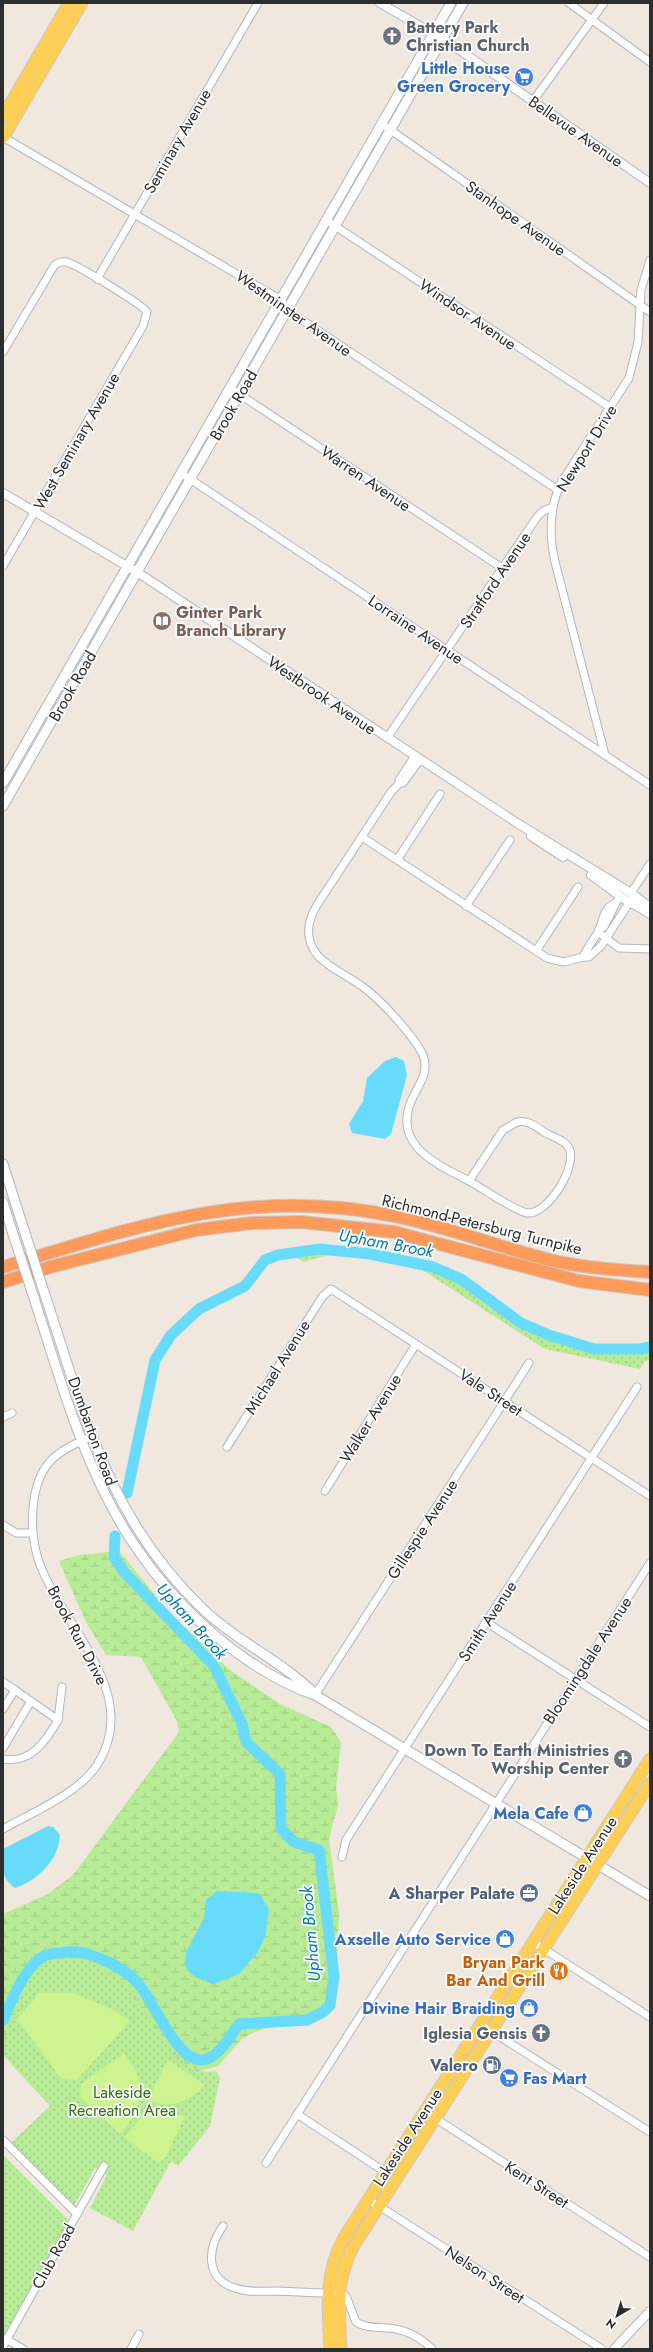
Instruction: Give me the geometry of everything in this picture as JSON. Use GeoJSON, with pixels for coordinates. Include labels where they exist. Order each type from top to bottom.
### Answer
{"type":"FeatureCollection","features":[{"type":"Feature","properties":{"kind":"highway","name":"Richmond-Petersburg Turnpike"},"geometry":{"type":"LineString","coordinates":[[3,1266],[130,1228],[178,1216],[241,1207],[292,1205],[337,1208],[393,1216],[437,1226],[555,1261],[604,1269],[650,1272]]}},
{"type":"Feature","properties":{"kind":"highway","name":"Richmond-Petersburg Turnpike"},"geometry":{"type":"LineString","coordinates":[[3,1282],[50,1267],[196,1230],[252,1223],[302,1222],[394,1232],[579,1281],[650,1290]]}},
{"type":"Feature","properties":{"kind":"main road"},"geometry":{"type":"LineString","coordinates":[[3,116],[69,3]]}},
{"type":"Feature","properties":{"kind":"main road"},"geometry":{"type":"LineString","coordinates":[[3,137],[82,3]]}},
{"type":"Feature","properties":{"kind":"main road","name":"Brook Road"},"geometry":{"type":"LineString","coordinates":[[4,780],[451,3]]}},
{"type":"Feature","properties":{"kind":"main road","name":"Brook Road"},"geometry":{"type":"LineString","coordinates":[[3,806],[463,3]]}},
{"type":"Feature","properties":{"kind":"main road","name":"Dumbarton Road"},"geometry":{"type":"LineString","coordinates":[[3,1164],[91,1437],[104,1470],[128,1516],[143,1540],[172,1577],[206,1612],[231,1633],[297,1677],[315,1695]]}},
{"type":"Feature","properties":{"kind":"main road","name":"Dumbarton Road"},"geometry":{"type":"LineString","coordinates":[[3,1202],[81,1441],[104,1495],[126,1534],[148,1566],[170,1592],[209,1630],[240,1654],[291,1687],[315,1695],[495,1803],[599,1863],[650,1896]]}},
{"type":"Feature","properties":{"kind":"main road","name":"Lakeside Avenue"},"geometry":{"type":"LineString","coordinates":[[330,2349],[327,2294],[330,2272],[337,2251],[385,2172],[650,1759]]}},
{"type":"Feature","properties":{"kind":"main road","name":"Lakeside Avenue"},"geometry":{"type":"LineString","coordinates":[[341,2349],[338,2293],[348,2257],[378,2206],[649,1786]]}},
{"type":"Feature","properties":{"kind":"street","name":"Seminary Avenue"},"geometry":{"type":"LineString","coordinates":[[97,279],[258,3]]}},
{"type":"Feature","properties":{"kind":"street","name":"Bellevue Avenue"},"geometry":{"type":"LineString","coordinates":[[380,3],[443,39],[650,183]]}},
{"type":"Feature","properties":{"kind":"street"},"geometry":{"type":"LineString","coordinates":[[569,3],[650,62]]}},
{"type":"Feature","properties":{"kind":"street"},"geometry":{"type":"LineString","coordinates":[[532,101],[604,3]]}},
{"type":"Feature","properties":{"kind":"street","name":"Stanhope Avenue"},"geometry":{"type":"LineString","coordinates":[[382,124],[650,312]]}},
{"type":"Feature","properties":{"kind":"street","name":"Westminster Avenue"},"geometry":{"type":"LineString","coordinates":[[3,137],[281,300],[287,310],[558,490]]}},
{"type":"Feature","properties":{"kind":"street","name":"Windsor Avenue"},"geometry":{"type":"LineString","coordinates":[[326,220],[611,408]]}},
{"type":"Feature","properties":{"kind":"street","name":"Newport Drive"},"geometry":{"type":"LineString","coordinates":[[605,755],[555,562],[551,536],[553,507],[558,490],[571,466],[611,408],[631,374],[638,342],[639,304],[645,271],[650,260]]}},
{"type":"Feature","properties":{"kind":"street"},"geometry":{"type":"LineString","coordinates":[[3,352],[54,266],[61,262],[68,262],[97,279]]}},
{"type":"Feature","properties":{"kind":"street","name":"West Seminary Avenue"},"geometry":{"type":"LineString","coordinates":[[3,566],[147,316],[146,309],[141,305],[97,279]]}},
{"type":"Feature","properties":{"kind":"street","name":"Warren Avenue"},"geometry":{"type":"LineString","coordinates":[[230,388],[502,568]]}},
{"type":"Feature","properties":{"kind":"street","name":"Lorraine Avenue"},"geometry":{"type":"LineString","coordinates":[[181,474],[650,785]]}},
{"type":"Feature","properties":{"kind":"street","name":"Westbrook Avenue"},"geometry":{"type":"LineString","coordinates":[[3,493],[128,566],[517,823],[631,893],[650,907]]}},
{"type":"Feature","properties":{"kind":"street","name":"Stratford Avenue"},"geometry":{"type":"LineString","coordinates":[[387,738],[540,514],[553,507]]}},
{"type":"Feature","properties":{"kind":"street"},"geometry":{"type":"LineString","coordinates":[[418,758],[405,781],[400,783],[389,795],[312,916],[308,925],[310,942],[314,951],[323,960],[380,1000],[420,1050],[424,1061],[425,1071],[408,1111],[408,1127],[411,1138],[418,1149],[428,1159],[525,1212],[534,1212],[542,1209],[551,1198],[571,1164],[569,1148],[564,1142],[553,1138],[526,1122],[512,1124],[503,1130],[469,1181]]}},
{"type":"Feature","properties":{"kind":"street"},"geometry":{"type":"LineString","coordinates":[[4,780],[15,786]]}},
{"type":"Feature","properties":{"kind":"street"},"geometry":{"type":"LineString","coordinates":[[397,860],[440,794]]}},
{"type":"Feature","properties":{"kind":"street","name":"Westbrook Avenue"},"geometry":{"type":"LineString","coordinates":[[517,823],[545,846],[580,866],[618,900],[630,903],[650,914]]}},
{"type":"Feature","properties":{"kind":"street"},"geometry":{"type":"LineString","coordinates":[[362,837],[466,906],[536,951],[556,962],[568,962],[583,957],[589,958],[607,939],[630,903],[631,893],[650,864]]}},
{"type":"Feature","properties":{"kind":"street"},"geometry":{"type":"LineString","coordinates":[[466,906],[510,840]]}},
{"type":"Feature","properties":{"kind":"street"},"geometry":{"type":"LineString","coordinates":[[536,951],[578,887]]}},
{"type":"Feature","properties":{"kind":"street"},"geometry":{"type":"LineString","coordinates":[[583,957],[599,930],[600,923],[610,905],[631,893]]}},
{"type":"Feature","properties":{"kind":"street"},"geometry":{"type":"LineString","coordinates":[[599,930],[607,939],[619,948],[650,949]]}},
{"type":"Feature","properties":{"kind":"street","name":"Vale Street"},"geometry":{"type":"LineString","coordinates":[[331,1289],[650,1496]]}},
{"type":"Feature","properties":{"kind":"street","name":"Michael Avenue"},"geometry":{"type":"LineString","coordinates":[[227,1447],[323,1296],[331,1289]]}},
{"type":"Feature","properties":{"kind":"street","name":"Walker Avenue"},"geometry":{"type":"LineString","coordinates":[[325,1491],[416,1344]]}},
{"type":"Feature","properties":{"kind":"street","name":"Gillespie Avenue"},"geometry":{"type":"LineString","coordinates":[[315,1695],[530,1363]]}},
{"type":"Feature","properties":{"kind":"street","name":"Smith Avenue"},"geometry":{"type":"LineString","coordinates":[[342,1857],[346,1840],[406,1750],[486,1622],[637,1387]]}},
{"type":"Feature","properties":{"kind":"street"},"geometry":{"type":"LineString","coordinates":[[3,1417],[12,1413]]}},
{"type":"Feature","properties":{"kind":"street","name":"Brook Run Drive"},"geometry":{"type":"LineString","coordinates":[[3,1829],[80,1784],[91,1772],[104,1753],[109,1740],[112,1720],[111,1706],[105,1682],[41,1567],[32,1533],[32,1514],[42,1472],[53,1458],[81,1441],[91,1437]]}},
{"type":"Feature","properties":{"kind":"street"},"geometry":{"type":"LineString","coordinates":[[3,1525],[16,1533],[32,1533]]}},
{"type":"Feature","properties":{"kind":"street","name":"Bloomingdale Avenue"},"geometry":{"type":"LineString","coordinates":[[266,2163],[650,1563]]}},
{"type":"Feature","properties":{"kind":"street"},"geometry":{"type":"LineString","coordinates":[[486,1622],[650,1727]]}},
{"type":"Feature","properties":{"kind":"street"},"geometry":{"type":"LineString","coordinates":[[3,1682],[58,1720]]}},
{"type":"Feature","properties":{"kind":"street"},"geometry":{"type":"LineString","coordinates":[[3,1760],[12,1761],[24,1758],[40,1748],[58,1720],[62,1687]]}},
{"type":"Feature","properties":{"kind":"street"},"geometry":{"type":"LineString","coordinates":[[3,1709],[15,1690]]}},
{"type":"Feature","properties":{"kind":"street"},"geometry":{"type":"LineString","coordinates":[[3,1748],[31,1701]]}},
{"type":"Feature","properties":{"kind":"street"},"geometry":{"type":"LineString","coordinates":[[637,1779],[649,1786]]}},
{"type":"Feature","properties":{"kind":"street"},"geometry":{"type":"LineString","coordinates":[[533,1942],[650,2017]]}},
{"type":"Feature","properties":{"kind":"street"},"geometry":{"type":"LineString","coordinates":[[480,2024],[650,2132]]}},
{"type":"Feature","properties":{"kind":"street","name":"Kent Street"},"geometry":{"type":"LineString","coordinates":[[424,2111],[650,2257]]}},
{"type":"Feature","properties":{"kind":"street"},"geometry":{"type":"LineString","coordinates":[[297,2114],[385,2172]]}},
{"type":"Feature","properties":{"kind":"street"},"geometry":{"type":"LineString","coordinates":[[3,2140],[77,2214]]}},
{"type":"Feature","properties":{"kind":"street","name":"Club Road"},"geometry":{"type":"LineString","coordinates":[[5,2342],[104,2166]]}},
{"type":"Feature","properties":{"kind":"street","name":"Nelson Street"},"geometry":{"type":"LineString","coordinates":[[368,2199],[602,2349]]}},
{"type":"Feature","properties":{"kind":"street"},"geometry":{"type":"LineString","coordinates":[[223,2226],[216,2238],[210,2261],[214,2273],[226,2285],[246,2290],[327,2294],[338,2293],[346,2296],[356,2322],[364,2326],[406,2331],[420,2338],[432,2349]]}},
{"type":"Feature","properties":{"kind":"street"},"geometry":{"type":"LineString","coordinates":[[614,2349],[650,2311]]}},
{"type":"Feature","properties":{"kind":"street"},"geometry":{"type":"LineString","coordinates":[[131,2349],[139,2334]]}},
{"type":"Feature","properties":{"kind":"street"},"geometry":{"type":"LineString","coordinates":[[5,2342],[22,2349]]}},
{"type":"Feature","properties":{"kind":"green space"},"geometry":{"type":"Polygon","coordinates":[[[311,1250],[358,1250],[423,1262],[450,1271],[479,1290],[517,1324],[535,1335],[590,1345],[607,1352],[639,1349],[650,1346],[650,1360],[645,1361],[640,1369],[545,1349],[413,1264],[365,1255],[345,1253],[328,1255],[304,1262],[292,1255],[311,1250]]]}},
{"type":"Feature","properties":{"kind":"green space"},"geometry":{"type":"Polygon","coordinates":[[[119,1551],[169,1612],[230,1670],[280,1704],[331,1727],[341,1742],[336,1787],[338,1805],[329,1839],[339,1913],[335,2008],[321,2019],[267,2028],[250,2034],[242,2039],[218,2066],[200,2071],[190,2068],[177,2056],[143,2013],[124,1982],[84,1959],[51,1958],[37,1968],[25,1982],[3,2044],[3,1914],[48,1894],[73,1875],[179,1732],[177,1721],[141,1657],[106,1655],[86,1622],[59,1561],[80,1555],[119,1551]]]}},
{"type":"Feature","properties":{"kind":"green space","name":"Lakeside Recreation Area"},"geometry":{"type":"Polygon","coordinates":[[[50,1957],[109,1960],[192,2068],[206,2072],[216,2071],[220,2078],[210,2126],[178,2166],[171,2161],[133,2231],[90,2208],[107,2175],[95,2168],[74,2206],[11,2143],[50,2106],[3,2055],[2,2025],[8,2010],[20,1997],[23,1987],[22,1981],[50,1957]]]}},
{"type":"Feature","properties":{"kind":"green space"},"geometry":{"type":"Polygon","coordinates":[[[39,1993],[73,1993],[114,2010],[130,2021],[77,2080],[61,2079],[17,2019],[39,1993]]]}},
{"type":"Feature","properties":{"kind":"green space"},"geometry":{"type":"Polygon","coordinates":[[[124,2053],[137,2074],[140,2085],[140,2093],[139,2101],[130,2122],[120,2134],[80,2097],[81,2084],[124,2053]]]}},
{"type":"Feature","properties":{"kind":"green space"},"geometry":{"type":"Polygon","coordinates":[[[168,2060],[205,2085],[193,2096],[179,2103],[164,2104],[148,2100],[168,2060]]]}},
{"type":"Feature","properties":{"kind":"green space"},"geometry":{"type":"Polygon","coordinates":[[[149,2108],[185,2116],[166,2157],[158,2163],[124,2137],[149,2108]]]}},
{"type":"Feature","properties":{"kind":"green space"},"geometry":{"type":"Polygon","coordinates":[[[3,2155],[71,2223],[3,2342],[3,2155]]]}},
{"type":"Feature","properties":{"kind":"water"},"geometry":{"type":"Polygon","coordinates":[[[396,1057],[404,1061],[407,1075],[391,1134],[385,1139],[352,1133],[349,1124],[363,1101],[367,1078],[385,1061],[396,1057]]]}},
{"type":"Feature","properties":{"kind":"water"},"geometry":{"type":"Polygon","coordinates":[[[48,1826],[53,1827],[60,1835],[56,1853],[39,1875],[15,1888],[7,1880],[3,1871],[3,1849],[48,1826]]]}},
{"type":"Feature","properties":{"kind":"water"},"geometry":{"type":"Polygon","coordinates":[[[217,1891],[260,1894],[269,1910],[265,1937],[257,1953],[239,1974],[213,1984],[195,1977],[187,1970],[185,1961],[186,1952],[204,1918],[206,1900],[217,1891]]]}},
{"type":"Feature","properties":{"kind":"waterway","name":"Upham Brook"},"geometry":{"type":"LineString","coordinates":[[127,1493],[155,1360],[171,1335],[199,1309],[245,1286],[265,1260],[278,1255],[320,1249],[370,1254],[433,1267],[461,1279],[521,1323],[549,1335],[594,1349],[640,1349],[650,1347]]}},
{"type":"Feature","properties":{"kind":"waterway","name":"Upham Brook"},"geometry":{"type":"LineString","coordinates":[[3,2020],[15,1993],[32,1966],[46,1955],[70,1952],[84,1953],[98,1958],[117,1967],[129,1975],[142,1988],[164,2026],[181,2049],[190,2057],[200,2060],[206,2059],[217,2052],[239,2024],[307,2020],[323,2012],[330,2005],[334,1977],[319,1850],[294,1842],[281,1829],[280,1774],[246,1742],[242,1724],[214,1666],[124,1572],[114,1557],[115,1536]]}},
{"type":"Feature","properties":{"kind":"place","name":"Battery Park Christian Church"},"geometry":{"type":"Point","coordinates":[392,36]}},
{"type":"Feature","properties":{"kind":"place","name":"Little House Green Grocery"},"geometry":{"type":"Point","coordinates":[524,77]}},
{"type":"Feature","properties":{"kind":"place","name":"Ginter Park Branch Library"},"geometry":{"type":"Point","coordinates":[162,621]}},
{"type":"Feature","properties":{"kind":"place","name":"Down To Earth Ministries Worship Center"},"geometry":{"type":"Point","coordinates":[623,1759]}},
{"type":"Feature","properties":{"kind":"place","name":"Mela Cafe"},"geometry":{"type":"Point","coordinates":[583,1813]}},
{"type":"Feature","properties":{"kind":"place","name":"A Sharper Palate"},"geometry":{"type":"Point","coordinates":[529,1893]}},
{"type":"Feature","properties":{"kind":"place","name":"Axselle Auto Service"},"geometry":{"type":"Point","coordinates":[505,1939]}},
{"type":"Feature","properties":{"kind":"place","name":"Bryan Park Bar And Grill"},"geometry":{"type":"Point","coordinates":[559,1971]}},
{"type":"Feature","properties":{"kind":"place","name":"Divine Hair Braiding"},"geometry":{"type":"Point","coordinates":[529,2008]}},
{"type":"Feature","properties":{"kind":"place","name":"Iglesia Gensis"},"geometry":{"type":"Point","coordinates":[541,2033]}},
{"type":"Feature","properties":{"kind":"place","name":"Valero"},"geometry":{"type":"Point","coordinates":[492,2065]}},
{"type":"Feature","properties":{"kind":"place","name":"Fas Mart"},"geometry":{"type":"Point","coordinates":[509,2078]}}]}
